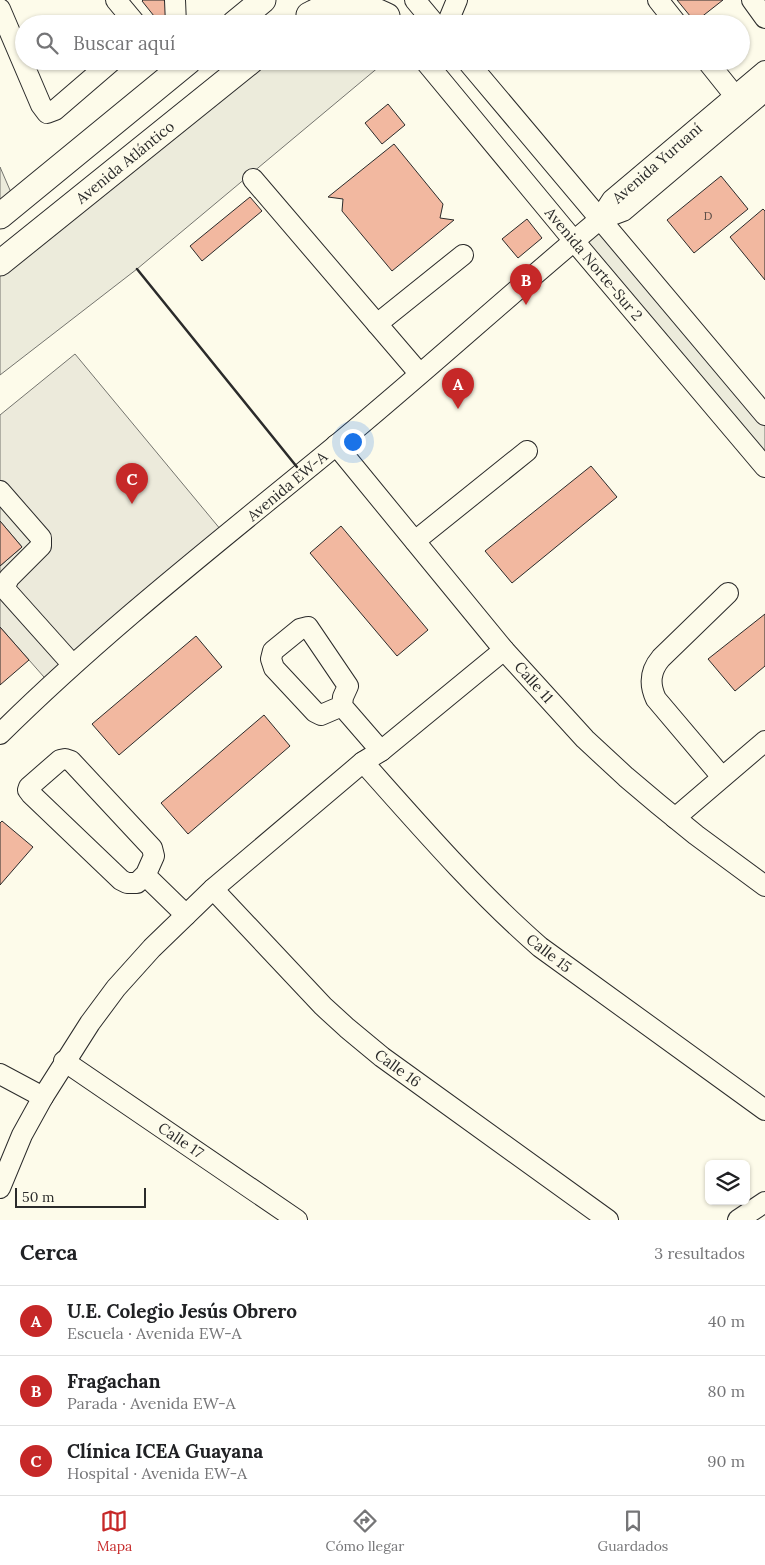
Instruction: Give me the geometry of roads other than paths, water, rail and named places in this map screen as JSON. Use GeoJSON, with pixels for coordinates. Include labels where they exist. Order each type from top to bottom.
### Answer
{"type":"FeatureCollection","features":[{"type":"Feature","properties":{"kind":"main road"},"geometry":{"type":"LineString","coordinates":[[245,15],[263,0]]}},
{"type":"Feature","properties":{"kind":"main road"},"geometry":{"type":"LineString","coordinates":[[311,13],[334,4],[351,3],[384,13]]}},
{"type":"Feature","properties":{"kind":"main road"},"geometry":{"type":"LineString","coordinates":[[0,216],[178,70]]}},
{"type":"Feature","properties":{"kind":"main road","name":"Avenida Atlántico"},"geometry":{"type":"LineString","coordinates":[[0,262],[240,70]]}},
{"type":"Feature","properties":{"kind":"street"},"geometry":{"type":"LineString","coordinates":[[116,0],[128,15]]}},
{"type":"Feature","properties":{"kind":"street"},"geometry":{"type":"LineString","coordinates":[[175,0],[176,15]]}},
{"type":"Feature","properties":{"kind":"street"},"geometry":{"type":"LineString","coordinates":[[415,0],[428,15]]}},
{"type":"Feature","properties":{"kind":"street"},"geometry":{"type":"LineString","coordinates":[[451,15],[457,0]]}},
{"type":"Feature","properties":{"kind":"street"},"geometry":{"type":"LineString","coordinates":[[658,0],[670,15]]}},
{"type":"Feature","properties":{"kind":"street"},"geometry":{"type":"LineString","coordinates":[[752,0],[765,18]]}},
{"type":"Feature","properties":{"kind":"street"},"geometry":{"type":"LineString","coordinates":[[0,9],[15,44]]}},
{"type":"Feature","properties":{"kind":"street"},"geometry":{"type":"LineString","coordinates":[[26,70],[41,105],[47,113],[55,110],[102,70]]}},
{"type":"Feature","properties":{"kind":"street","name":"Avenida Norte-Sur 2"},"geometry":{"type":"LineString","coordinates":[[432,70],[765,467]]}},
{"type":"Feature","properties":{"kind":"street"},"geometry":{"type":"LineString","coordinates":[[475,70],[765,415]]}},
{"type":"Feature","properties":{"kind":"street"},"geometry":{"type":"LineString","coordinates":[[714,70],[735,96]]}},
{"type":"Feature","properties":{"kind":"street","name":"Avenida Yuruaní"},"geometry":{"type":"LineString","coordinates":[[600,220],[612,200],[765,71]]}},
{"type":"Feature","properties":{"kind":"street","name":"Avenida Yuruaní"},"geometry":{"type":"LineString","coordinates":[[600,220],[623,211],[713,143],[765,91]]}},
{"type":"Feature","properties":{"kind":"street"},"geometry":{"type":"LineString","coordinates":[[253,179],[419,374]]}},
{"type":"Feature","properties":{"kind":"street","name":"Avenida EW-A"},"geometry":{"type":"LineString","coordinates":[[0,734],[72,664],[336,445],[600,220]]}},
{"type":"Feature","properties":{"kind":"street"},"geometry":{"type":"LineString","coordinates":[[377,324],[463,255]]}},
{"type":"Feature","properties":{"kind":"street","name":"Calle 11"},"geometry":{"type":"LineString","coordinates":[[336,445],[504,650],[585,738],[626,777],[675,818],[765,886]]}},
{"type":"Feature","properties":{"kind":"street"},"geometry":{"type":"LineString","coordinates":[[415,541],[527,451]]}},
{"type":"Feature","properties":{"kind":"street"},"geometry":{"type":"LineString","coordinates":[[0,491],[41,538],[41,546],[9,578],[4,588],[72,664]]}},
{"type":"Feature","properties":{"kind":"street"},"geometry":{"type":"LineString","coordinates":[[722,777],[656,699],[651,686],[651,678],[661,658],[728,593]]}},
{"type":"Feature","properties":{"kind":"street"},"geometry":{"type":"LineString","coordinates":[[0,1188],[22,1135],[64,1061],[116,988],[152,948],[213,889],[362,762],[381,751],[504,650]]}},
{"type":"Feature","properties":{"kind":"street"},"geometry":{"type":"LineString","coordinates":[[342,706],[381,751]]}},
{"type":"Feature","properties":{"kind":"street"},"geometry":{"type":"LineString","coordinates":[[675,818],[765,741]]}},
{"type":"Feature","properties":{"kind":"street"},"geometry":{"type":"LineString","coordinates":[[60,760],[71,761],[152,848],[154,856],[146,874],[137,883],[127,883],[121,880],[31,794],[28,790],[29,787],[60,760]]}},
{"type":"Feature","properties":{"kind":"street","name":"Calle 15"},"geometry":{"type":"LineString","coordinates":[[362,762],[476,886],[534,942],[586,982],[765,1110]]}},
{"type":"Feature","properties":{"kind":"street"},"geometry":{"type":"LineString","coordinates":[[146,874],[186,915]]}},
{"type":"Feature","properties":{"kind":"street","name":"Calle 16"},"geometry":{"type":"LineString","coordinates":[[213,889],[346,1028],[382,1057],[608,1220]]}},
{"type":"Feature","properties":{"kind":"street","name":"Calle 17"},"geometry":{"type":"LineString","coordinates":[[64,1061],[297,1220]]}},
{"type":"Feature","properties":{"kind":"street"},"geometry":{"type":"LineString","coordinates":[[0,1074],[42,1097]]}},
{"type":"Feature","properties":{"kind":"street"},"geometry":{"type":"LineString","coordinates":[[738,1220],[765,1202]]}},
{"type":"Feature","properties":{"kind":"place","name":"Fragachan"},"geometry":{"type":"Point","coordinates":[526,305]}},
{"type":"Feature","properties":{"kind":"place","name":"U.E. Colegio Jesús Obrero"},"geometry":{"type":"Point","coordinates":[458,409]}},
{"type":"Feature","properties":{"kind":"place","name":"Clínica ICEA Guayana"},"geometry":{"type":"Point","coordinates":[132,504]}}]}
